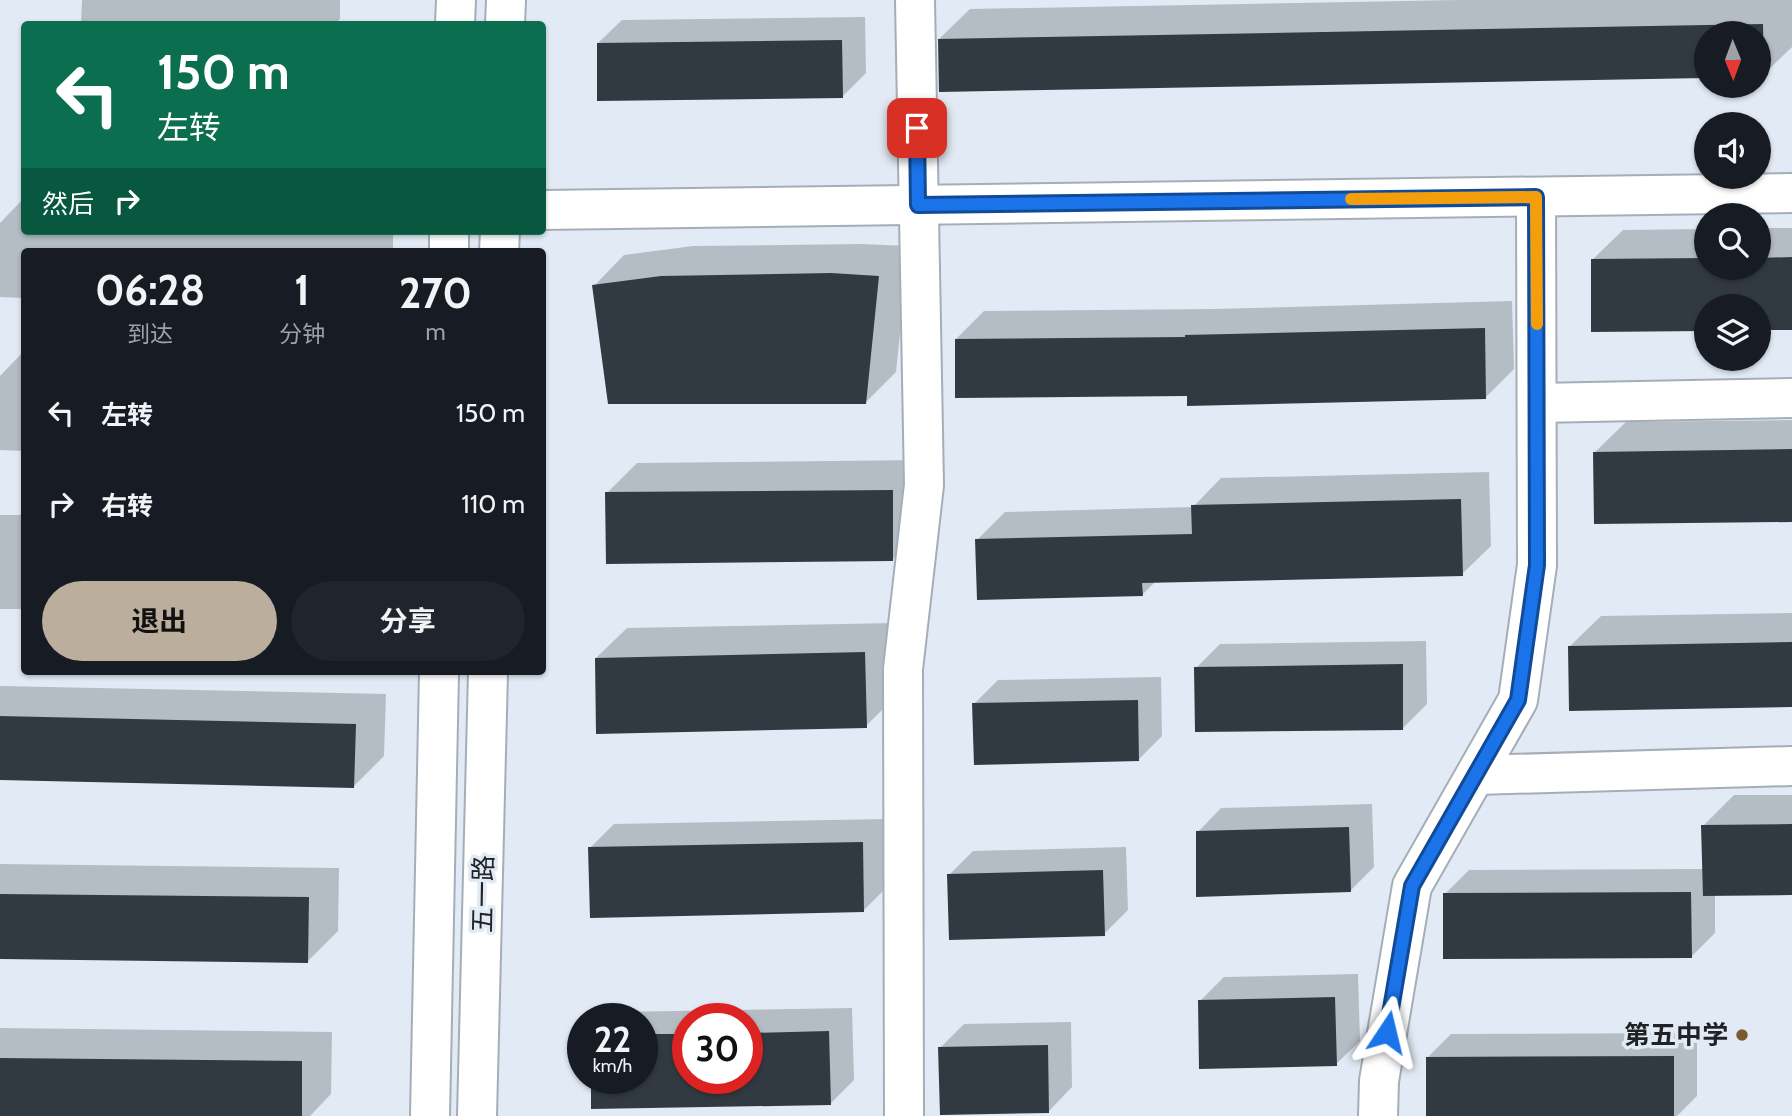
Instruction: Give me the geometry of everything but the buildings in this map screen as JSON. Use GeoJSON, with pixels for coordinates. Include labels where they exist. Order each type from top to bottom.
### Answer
{"type":"FeatureCollection","features":[{"type":"Feature","properties":{"kind":"street"},"geometry":{"type":"LineString","coordinates":[[455,21],[456,0]]}},
{"type":"Feature","properties":{"kind":"street"},"geometry":{"type":"LineString","coordinates":[[505,21],[506,0]]}},
{"type":"Feature","properties":{"kind":"street"},"geometry":{"type":"LineString","coordinates":[[904,1116],[903,669],[924,485],[915,0]]}},
{"type":"Feature","properties":{"kind":"street"},"geometry":{"type":"LineString","coordinates":[[546,210],[1792,193]]}},
{"type":"Feature","properties":{"kind":"street"},"geometry":{"type":"LineString","coordinates":[[1378,1116],[1379,1080],[1412,886],[1518,700],[1537,565],[1536,197]]}},
{"type":"Feature","properties":{"kind":"street"},"geometry":{"type":"LineString","coordinates":[[1537,403],[1792,398]]}},
{"type":"Feature","properties":{"kind":"street","name":"五一路"},"geometry":{"type":"LineString","coordinates":[[430,1116],[439,675]]}},
{"type":"Feature","properties":{"kind":"street","name":"五一路"},"geometry":{"type":"LineString","coordinates":[[477,1116],[488,675]]}},
{"type":"Feature","properties":{"kind":"street"},"geometry":{"type":"LineString","coordinates":[[1476,775],[1792,766]]}},
{"type":"Feature","properties":{"kind":"slow traffic"},"geometry":{"type":"LineString","coordinates":[[1351,199],[1536,197],[1537,324]]}},
{"type":"Feature","properties":{"kind":"place","name":"第五中学"},"geometry":{"type":"Point","coordinates":[1742,1035]}},
{"type":"Feature","properties":{"kind":"route"},"geometry":{"type":"LineString","coordinates":[[917,128],[918,205],[1536,197],[1537,565],[1518,700],[1412,886],[1387,1032]]}}]}
